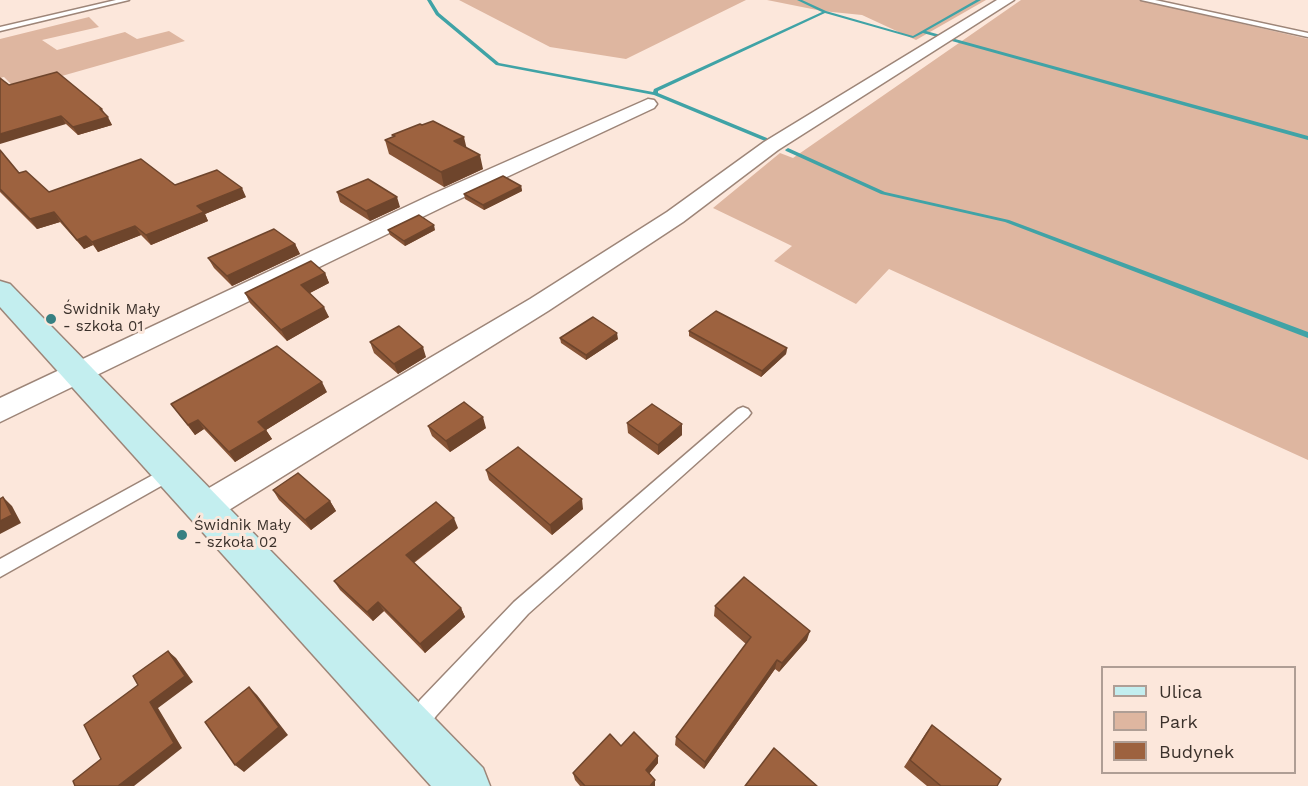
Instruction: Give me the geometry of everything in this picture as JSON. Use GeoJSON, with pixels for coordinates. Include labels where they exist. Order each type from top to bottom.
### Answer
{"type":"FeatureCollection","features":[{"type":"Feature","properties":{"kind":"street"},"geometry":{"type":"LineString","coordinates":[[204,508],[539,305],[675,217],[771,146],[1007,0]]}},
{"type":"Feature","properties":{"kind":"street"},"geometry":{"type":"LineString","coordinates":[[0,411],[441,199],[648,104]]}},
{"type":"Feature","properties":{"kind":"street"},"geometry":{"type":"LineString","coordinates":[[0,290],[465,786]]}},
{"type":"Feature","properties":{"kind":"lane"},"geometry":{"type":"LineString","coordinates":[[0,29],[125,0]]}},
{"type":"Feature","properties":{"kind":"lane"},"geometry":{"type":"LineString","coordinates":[[1145,0],[1308,35]]}},
{"type":"Feature","properties":{"kind":"lane"},"geometry":{"type":"LineString","coordinates":[[411,730],[428,708],[521,608],[743,413]]}},
{"type":"Feature","properties":{"kind":"lane"},"geometry":{"type":"LineString","coordinates":[[0,569],[171,472]]}},
{"type":"Feature","properties":{"kind":"green space"},"geometry":{"type":"Polygon","coordinates":[[[459,0],[746,0],[626,59],[550,47],[459,0]]]}},
{"type":"Feature","properties":{"kind":"green space"},"geometry":{"type":"Polygon","coordinates":[[[767,0],[986,0],[916,40],[862,15],[822,11],[767,0]]]}},
{"type":"Feature","properties":{"kind":"green space"},"geometry":{"type":"Polygon","coordinates":[[[1021,0],[1139,0],[1308,39],[1308,460],[889,269],[856,304],[774,261],[792,246],[713,208],[780,153],[793,158],[1021,0]]]}},
{"type":"Feature","properties":{"kind":"green space"},"geometry":{"type":"Polygon","coordinates":[[[89,17],[99,27],[42,40],[57,50],[125,32],[137,39],[169,31],[185,41],[16,89],[4,77],[0,78],[0,39],[89,17]]]}},
{"type":"Feature","properties":{"kind":"building"},"geometry":{"type":"Polygon","coordinates":[[[57,72],[102,109],[100,109],[108,117],[73,127],[61,116],[0,134],[0,78],[9,85],[57,72]]]}},
{"type":"Feature","properties":{"kind":"building"},"geometry":{"type":"Polygon","coordinates":[[[433,121],[464,137],[454,141],[480,155],[441,172],[385,140],[395,136],[392,135],[433,121]]]}},
{"type":"Feature","properties":{"kind":"building"},"geometry":{"type":"Polygon","coordinates":[[[0,150],[19,173],[26,171],[49,192],[141,159],[175,185],[217,170],[242,188],[197,206],[204,212],[146,235],[135,226],[92,242],[86,236],[77,240],[54,212],[30,219],[0,189],[0,150]]]}},
{"type":"Feature","properties":{"kind":"building"},"geometry":{"type":"Polygon","coordinates":[[[503,176],[521,186],[483,205],[464,194],[503,176]]]}},
{"type":"Feature","properties":{"kind":"building"},"geometry":{"type":"Polygon","coordinates":[[[368,179],[397,197],[366,211],[337,192],[368,179]]]}},
{"type":"Feature","properties":{"kind":"building"},"geometry":{"type":"Polygon","coordinates":[[[419,215],[434,225],[404,241],[388,230],[419,215]]]}},
{"type":"Feature","properties":{"kind":"building"},"geometry":{"type":"Polygon","coordinates":[[[274,229],[295,244],[227,276],[208,258],[274,229]]]}},
{"type":"Feature","properties":{"kind":"building"},"geometry":{"type":"Polygon","coordinates":[[[311,261],[325,273],[301,285],[324,307],[281,330],[245,293],[311,261]]]}},
{"type":"Feature","properties":{"kind":"building"},"geometry":{"type":"Polygon","coordinates":[[[716,311],[787,348],[762,371],[689,331],[716,311]]]}},
{"type":"Feature","properties":{"kind":"building"},"geometry":{"type":"Polygon","coordinates":[[[593,317],[617,333],[586,355],[560,338],[593,317]]]}},
{"type":"Feature","properties":{"kind":"building"},"geometry":{"type":"Polygon","coordinates":[[[399,326],[423,347],[394,364],[370,342],[399,326]]]}},
{"type":"Feature","properties":{"kind":"building"},"geometry":{"type":"Polygon","coordinates":[[[277,346],[322,382],[258,422],[266,430],[229,452],[198,420],[188,425],[171,404],[277,346]]]}},
{"type":"Feature","properties":{"kind":"building"},"geometry":{"type":"Polygon","coordinates":[[[464,402],[483,417],[446,441],[428,426],[464,402]]]}},
{"type":"Feature","properties":{"kind":"building"},"geometry":{"type":"Polygon","coordinates":[[[652,404],[682,424],[658,445],[627,423],[652,404]]]}},
{"type":"Feature","properties":{"kind":"building"},"geometry":{"type":"Polygon","coordinates":[[[518,447],[582,499],[550,525],[486,470],[518,447]]]}},
{"type":"Feature","properties":{"kind":"building"},"geometry":{"type":"Polygon","coordinates":[[[298,473],[330,501],[305,520],[273,490],[298,473]]]}},
{"type":"Feature","properties":{"kind":"building"},"geometry":{"type":"Polygon","coordinates":[[[3,497],[12,515],[0,521],[0,499],[3,497]]]}},
{"type":"Feature","properties":{"kind":"building"},"geometry":{"type":"Polygon","coordinates":[[[436,502],[454,518],[406,555],[461,608],[420,644],[378,602],[367,612],[334,581],[436,502]]]}},
{"type":"Feature","properties":{"kind":"building"},"geometry":{"type":"Polygon","coordinates":[[[744,577],[810,631],[782,663],[777,660],[705,762],[676,737],[751,637],[715,606],[744,577]]]}},
{"type":"Feature","properties":{"kind":"building"},"geometry":{"type":"Polygon","coordinates":[[[168,651],[185,676],[150,702],[174,743],[118,786],[75,786],[73,781],[101,759],[84,725],[138,685],[133,676],[168,651]]]}},
{"type":"Feature","properties":{"kind":"building"},"geometry":{"type":"Polygon","coordinates":[[[249,687],[279,727],[235,765],[205,722],[249,687]]]}},
{"type":"Feature","properties":{"kind":"building"},"geometry":{"type":"Polygon","coordinates":[[[932,725],[1001,779],[997,786],[941,786],[910,760],[932,725]]]}},
{"type":"Feature","properties":{"kind":"building"},"geometry":{"type":"Polygon","coordinates":[[[634,732],[658,756],[646,770],[655,780],[650,786],[585,786],[573,773],[610,734],[621,746],[634,732]]]}},
{"type":"Feature","properties":{"kind":"building"},"geometry":{"type":"Polygon","coordinates":[[[774,748],[817,786],[745,786],[774,748]]]}},
{"type":"Feature","properties":{"kind":"waterway"},"geometry":{"type":"LineString","coordinates":[[429,0],[437,14],[498,64],[655,94]]}},
{"type":"Feature","properties":{"kind":"waterway"},"geometry":{"type":"LineString","coordinates":[[799,0],[825,12]]}},
{"type":"Feature","properties":{"kind":"waterway"},"geometry":{"type":"LineString","coordinates":[[825,12],[913,37],[979,0]]}},
{"type":"Feature","properties":{"kind":"waterway"},"geometry":{"type":"LineString","coordinates":[[655,94],[656,90],[825,12]]}},
{"type":"Feature","properties":{"kind":"waterway"},"geometry":{"type":"LineString","coordinates":[[923,32],[1308,138]]}},
{"type":"Feature","properties":{"kind":"waterway"},"geometry":{"type":"LineString","coordinates":[[655,94],[765,139]]}},
{"type":"Feature","properties":{"kind":"waterway"},"geometry":{"type":"LineString","coordinates":[[788,150],[883,193],[1007,221],[1308,335]]}},
{"type":"Feature","properties":{"kind":"place","name":"Świdnik Mały - szkoła 01"},"geometry":{"type":"Point","coordinates":[51,319]}},
{"type":"Feature","properties":{"kind":"place","name":"Świdnik Mały - szkoła 02"},"geometry":{"type":"Point","coordinates":[182,535]}}]}
